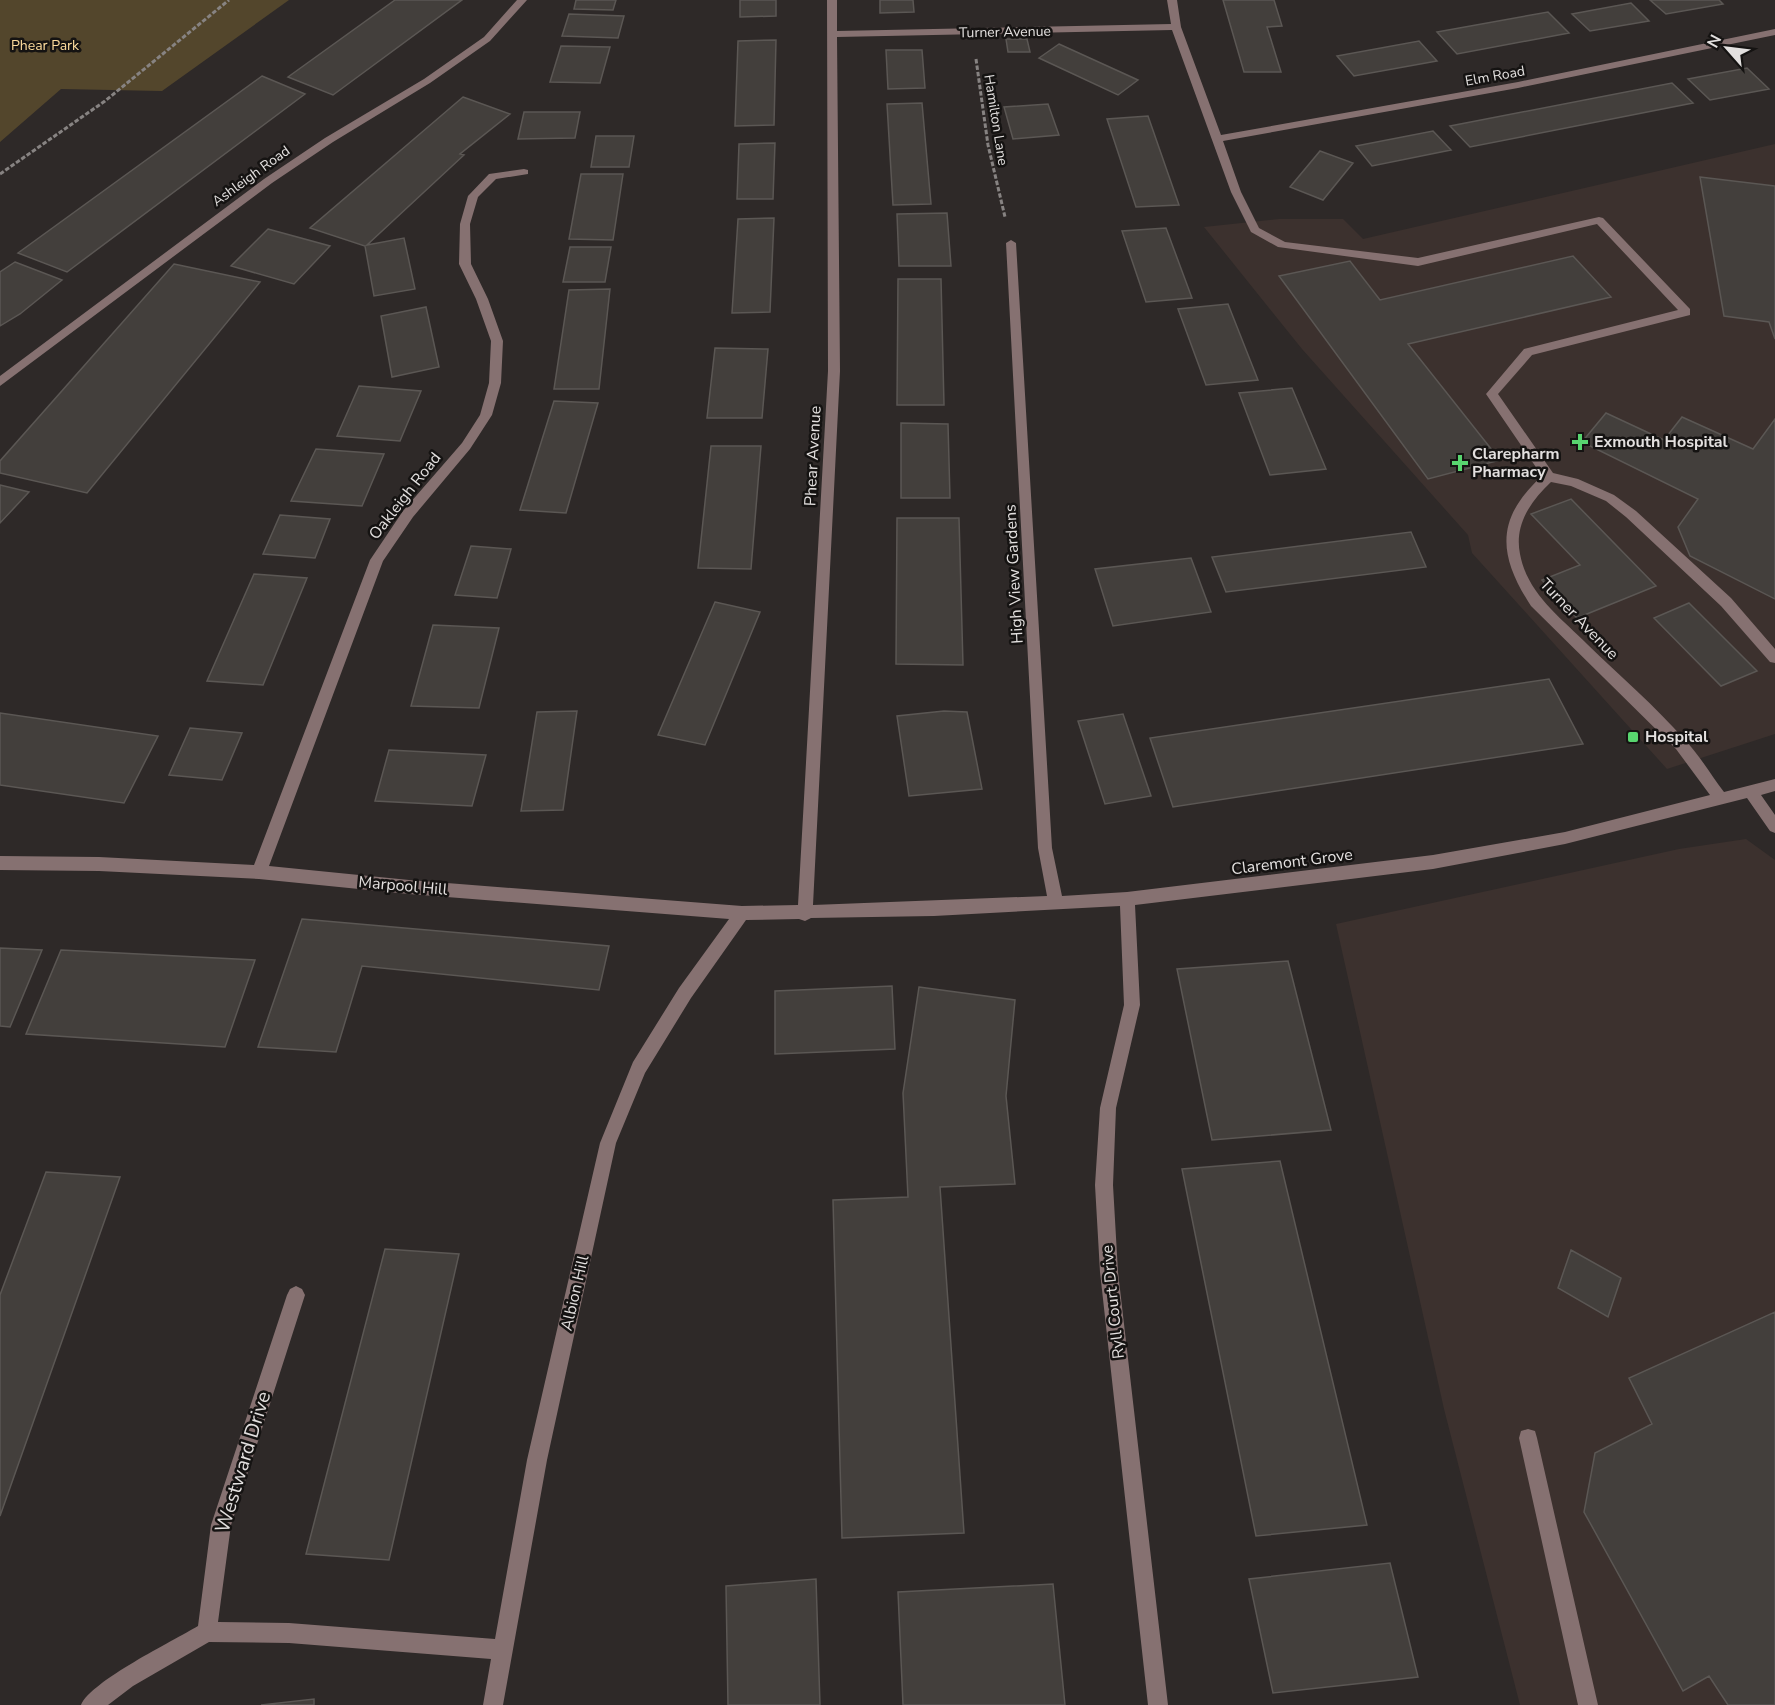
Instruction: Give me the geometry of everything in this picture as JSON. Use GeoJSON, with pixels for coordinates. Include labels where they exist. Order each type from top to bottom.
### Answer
{"type":"FeatureCollection","features":[{"type":"Feature","properties":{"kind":"street","name":"Ashleigh Road"},"geometry":{"type":"LineString","coordinates":[[0,382],[268,181],[329,140],[427,81],[487,39],[522,0]]}},
{"type":"Feature","properties":{"kind":"street","name":"Phear Avenue"},"geometry":{"type":"LineString","coordinates":[[805,914],[834,371],[832,0]]}},
{"type":"Feature","properties":{"kind":"street"},"geometry":{"type":"LineString","coordinates":[[1172,0],[1176,27],[1236,192],[1255,230],[1282,244],[1418,262],[1599,220],[1686,312],[1528,352],[1492,394],[1549,477],[1574,482],[1610,498],[1631,514],[1726,602],[1775,658]]}},
{"type":"Feature","properties":{"kind":"street","name":"Turner Avenue"},"geometry":{"type":"LineString","coordinates":[[833,34],[972,33],[1176,27]]}},
{"type":"Feature","properties":{"kind":"street","name":"Elm Road"},"geometry":{"type":"LineString","coordinates":[[1218,139],[1518,85],[1775,32]]}},
{"type":"Feature","properties":{"kind":"street","name":"Oakleigh Road"},"geometry":{"type":"LineString","coordinates":[[260,872],[376,560],[408,514],[466,446],[486,415],[495,383],[497,341],[482,299],[465,264],[465,224],[473,196],[493,176],[524,172]]}},
{"type":"Feature","properties":{"kind":"street","name":"High View Gardens"},"geometry":{"type":"LineString","coordinates":[[1011,243],[1045,848],[1056,903]]}},
{"type":"Feature","properties":{"kind":"street","name":"Turner Avenue"},"geometry":{"type":"LineString","coordinates":[[1549,477],[1529,493],[1514,520],[1511,547],[1522,583],[1536,602],[1681,745],[1722,800]]}},
{"type":"Feature","properties":{"kind":"street","name":"Claremont Grove"},"geometry":{"type":"LineString","coordinates":[[805,914],[1127,899],[1433,862],[1565,838],[1751,794],[1775,786]]}},
{"type":"Feature","properties":{"kind":"street"},"geometry":{"type":"LineString","coordinates":[[1751,794],[1775,827]]}},
{"type":"Feature","properties":{"kind":"street","name":"Marpool Hill"},"geometry":{"type":"LineString","coordinates":[[0,863],[99,864],[260,872],[409,887],[742,913],[805,914]]}},
{"type":"Feature","properties":{"kind":"street","name":"Ryll Court Drive"},"geometry":{"type":"LineString","coordinates":[[1127,899],[1132,1005],[1108,1108],[1104,1185],[1110,1284],[1158,1705]]}},
{"type":"Feature","properties":{"kind":"street","name":"Albion Hill"},"geometry":{"type":"LineString","coordinates":[[493,1705],[537,1460],[608,1143],[639,1068],[685,993],[742,913]]}},
{"type":"Feature","properties":{"kind":"street","name":"Westward Drive"},"geometry":{"type":"LineString","coordinates":[[207,1632],[221,1525],[296,1295]]}},
{"type":"Feature","properties":{"kind":"street"},"geometry":{"type":"LineString","coordinates":[[1528,1438],[1588,1705]]}},
{"type":"Feature","properties":{"kind":"street"},"geometry":{"type":"LineString","coordinates":[[91,1705],[126,1679],[207,1632],[290,1633],[502,1650]]}},
{"type":"Feature","properties":{"kind":"path"},"geometry":{"type":"LineString","coordinates":[[0,174],[105,101],[229,0]]}},
{"type":"Feature","properties":{"kind":"path","name":"Hamilton Lane"},"geometry":{"type":"LineString","coordinates":[[972,33],[987,145],[1011,243]]}},
{"type":"Feature","properties":{"kind":"shaded area","name":"Exmouth Hospital"},"geometry":{"type":"Polygon","coordinates":[[[1775,144],[1775,734],[1667,769],[1472,553],[1468,535],[1302,349],[1204,227],[1279,219],[1343,219],[1363,239],[1775,144]]]}},
{"type":"Feature","properties":{"kind":"shaded area"},"geometry":{"type":"Polygon","coordinates":[[[1746,839],[1775,860],[1775,1705],[1520,1705],[1444,1409],[1336,924],[1679,849],[1746,839]]]}},
{"type":"Feature","properties":{"kind":"green space","name":"Phear Park"},"geometry":{"type":"Polygon","coordinates":[[[0,0],[289,0],[162,91],[61,89],[0,142],[0,0]]]}},
{"type":"Feature","properties":{"kind":"building"},"geometry":{"type":"Polygon","coordinates":[[[395,0],[462,0],[333,95],[288,77],[395,0]]]}},
{"type":"Feature","properties":{"kind":"building"},"geometry":{"type":"Polygon","coordinates":[[[576,0],[616,0],[613,10],[574,9],[576,0]]]}},
{"type":"Feature","properties":{"kind":"building"},"geometry":{"type":"Polygon","coordinates":[[[740,0],[776,0],[776,16],[740,17],[740,0]]]}},
{"type":"Feature","properties":{"kind":"building"},"geometry":{"type":"Polygon","coordinates":[[[880,0],[913,0],[914,12],[880,13],[880,0]]]}},
{"type":"Feature","properties":{"kind":"building"},"geometry":{"type":"Polygon","coordinates":[[[1223,0],[1274,0],[1282,26],[1267,27],[1281,72],[1244,72],[1223,0]]]}},
{"type":"Feature","properties":{"kind":"building"},"geometry":{"type":"Polygon","coordinates":[[[1650,0],[1719,0],[1723,4],[1666,14],[1650,0]]]}},
{"type":"Feature","properties":{"kind":"building"},"geometry":{"type":"Polygon","coordinates":[[[1631,3],[1649,21],[1590,31],[1572,14],[1631,3]]]}},
{"type":"Feature","properties":{"kind":"building"},"geometry":{"type":"Polygon","coordinates":[[[1548,12],[1569,33],[1457,54],[1437,32],[1548,12]]]}},
{"type":"Feature","properties":{"kind":"building"},"geometry":{"type":"Polygon","coordinates":[[[569,14],[624,16],[618,38],[562,36],[569,14]]]}},
{"type":"Feature","properties":{"kind":"building"},"geometry":{"type":"Polygon","coordinates":[[[1006,39],[1027,39],[1030,52],[1008,52],[1006,39]]]}},
{"type":"Feature","properties":{"kind":"building"},"geometry":{"type":"Polygon","coordinates":[[[776,40],[774,125],[735,126],[738,41],[776,40]]]}},
{"type":"Feature","properties":{"kind":"building"},"geometry":{"type":"Polygon","coordinates":[[[1419,41],[1437,61],[1354,76],[1337,56],[1419,41]]]}},
{"type":"Feature","properties":{"kind":"building"},"geometry":{"type":"Polygon","coordinates":[[[1059,44],[1138,80],[1118,95],[1039,58],[1059,44]]]}},
{"type":"Feature","properties":{"kind":"building"},"geometry":{"type":"Polygon","coordinates":[[[561,46],[610,47],[600,83],[550,82],[561,46]]]}},
{"type":"Feature","properties":{"kind":"building"},"geometry":{"type":"Polygon","coordinates":[[[886,50],[922,50],[925,88],[888,89],[886,50]]]}},
{"type":"Feature","properties":{"kind":"building"},"geometry":{"type":"Polygon","coordinates":[[[1747,68],[1769,89],[1710,100],[1688,79],[1747,68]]]}},
{"type":"Feature","properties":{"kind":"building"},"geometry":{"type":"Polygon","coordinates":[[[262,76],[305,94],[67,272],[18,253],[262,76]]]}},
{"type":"Feature","properties":{"kind":"building"},"geometry":{"type":"Polygon","coordinates":[[[1672,83],[1693,103],[1470,147],[1450,126],[1672,83]]]}},
{"type":"Feature","properties":{"kind":"building"},"geometry":{"type":"Polygon","coordinates":[[[463,97],[510,114],[460,154],[464,155],[367,245],[404,238],[415,289],[374,296],[365,246],[310,228],[463,97]]]}},
{"type":"Feature","properties":{"kind":"building"},"geometry":{"type":"Polygon","coordinates":[[[922,103],[931,204],[893,205],[887,104],[922,103]]]}},
{"type":"Feature","properties":{"kind":"building"},"geometry":{"type":"Polygon","coordinates":[[[1048,104],[1059,135],[1013,139],[1004,107],[1048,104]]]}},
{"type":"Feature","properties":{"kind":"building"},"geometry":{"type":"Polygon","coordinates":[[[524,112],[580,112],[575,138],[518,139],[524,112]]]}},
{"type":"Feature","properties":{"kind":"building"},"geometry":{"type":"Polygon","coordinates":[[[1148,116],[1179,205],[1136,207],[1107,119],[1148,116]]]}},
{"type":"Feature","properties":{"kind":"building"},"geometry":{"type":"Polygon","coordinates":[[[1433,131],[1451,150],[1372,166],[1356,146],[1433,131]]]}},
{"type":"Feature","properties":{"kind":"building"},"geometry":{"type":"Polygon","coordinates":[[[596,136],[634,136],[629,167],[591,167],[596,136]]]}},
{"type":"Feature","properties":{"kind":"building"},"geometry":{"type":"Polygon","coordinates":[[[775,143],[773,199],[737,199],[739,144],[775,143]]]}},
{"type":"Feature","properties":{"kind":"building"},"geometry":{"type":"Polygon","coordinates":[[[1320,151],[1353,163],[1323,200],[1290,187],[1320,151]]]}},
{"type":"Feature","properties":{"kind":"building"},"geometry":{"type":"Polygon","coordinates":[[[581,174],[623,174],[613,240],[569,239],[581,174]]]}},
{"type":"Feature","properties":{"kind":"building"},"geometry":{"type":"Polygon","coordinates":[[[1700,177],[1775,186],[1775,339],[1769,322],[1724,316],[1700,177]]]}},
{"type":"Feature","properties":{"kind":"building"},"geometry":{"type":"Polygon","coordinates":[[[947,213],[951,266],[899,266],[897,214],[947,213]]]}},
{"type":"Feature","properties":{"kind":"building"},"geometry":{"type":"Polygon","coordinates":[[[774,218],[770,312],[732,313],[738,219],[774,218]]]}},
{"type":"Feature","properties":{"kind":"building"},"geometry":{"type":"Polygon","coordinates":[[[1166,228],[1192,298],[1146,302],[1122,231],[1166,228]]]}},
{"type":"Feature","properties":{"kind":"building"},"geometry":{"type":"Polygon","coordinates":[[[268,229],[330,246],[294,284],[231,266],[268,229]]]}},
{"type":"Feature","properties":{"kind":"building"},"geometry":{"type":"Polygon","coordinates":[[[570,247],[611,247],[605,282],[563,282],[570,247]]]}},
{"type":"Feature","properties":{"kind":"building"},"geometry":{"type":"Polygon","coordinates":[[[1573,256],[1611,297],[1408,344],[1500,460],[1428,479],[1279,276],[1350,261],[1380,300],[1573,256]]]}},
{"type":"Feature","properties":{"kind":"building"},"geometry":{"type":"Polygon","coordinates":[[[15,262],[62,280],[20,314],[0,326],[0,272],[15,262]]]}},
{"type":"Feature","properties":{"kind":"building"},"geometry":{"type":"Polygon","coordinates":[[[174,264],[260,282],[87,493],[0,473],[0,461],[174,264]]]}},
{"type":"Feature","properties":{"kind":"building"},"geometry":{"type":"Polygon","coordinates":[[[898,279],[941,279],[944,405],[897,405],[898,279]]]}},
{"type":"Feature","properties":{"kind":"building"},"geometry":{"type":"Polygon","coordinates":[[[610,289],[599,389],[554,389],[569,290],[610,289]]]}},
{"type":"Feature","properties":{"kind":"building"},"geometry":{"type":"Polygon","coordinates":[[[1228,304],[1258,380],[1206,385],[1178,309],[1228,304]]]}},
{"type":"Feature","properties":{"kind":"building"},"geometry":{"type":"Polygon","coordinates":[[[426,307],[439,367],[392,377],[381,316],[426,307]]]}},
{"type":"Feature","properties":{"kind":"building"},"geometry":{"type":"Polygon","coordinates":[[[715,348],[768,349],[762,418],[707,418],[715,348]]]}},
{"type":"Feature","properties":{"kind":"building"},"geometry":{"type":"Polygon","coordinates":[[[359,386],[421,391],[400,441],[337,436],[359,386]]]}},
{"type":"Feature","properties":{"kind":"building"},"geometry":{"type":"Polygon","coordinates":[[[1292,388],[1326,469],[1270,475],[1239,393],[1292,388]]]}},
{"type":"Feature","properties":{"kind":"building"},"geometry":{"type":"Polygon","coordinates":[[[554,401],[598,403],[566,513],[520,510],[554,401]]]}},
{"type":"Feature","properties":{"kind":"building"},"geometry":{"type":"Polygon","coordinates":[[[1606,413],[1664,440],[1682,417],[1753,449],[1775,419],[1775,599],[1690,556],[1678,527],[1698,499],[1582,442],[1606,413]]]}},
{"type":"Feature","properties":{"kind":"building"},"geometry":{"type":"Polygon","coordinates":[[[901,423],[948,424],[950,498],[901,498],[901,423]]]}},
{"type":"Feature","properties":{"kind":"building"},"geometry":{"type":"Polygon","coordinates":[[[711,446],[761,446],[751,569],[698,568],[711,446]]]}},
{"type":"Feature","properties":{"kind":"building"},"geometry":{"type":"Polygon","coordinates":[[[316,449],[384,454],[362,506],[291,501],[316,449]]]}},
{"type":"Feature","properties":{"kind":"building"},"geometry":{"type":"Polygon","coordinates":[[[0,485],[29,492],[0,523],[0,485]]]}},
{"type":"Feature","properties":{"kind":"building"},"geometry":{"type":"Polygon","coordinates":[[[1571,499],[1656,586],[1577,618],[1542,580],[1580,565],[1531,514],[1571,499]]]}},
{"type":"Feature","properties":{"kind":"building"},"geometry":{"type":"Polygon","coordinates":[[[280,515],[330,519],[315,558],[263,554],[280,515]]]}},
{"type":"Feature","properties":{"kind":"building"},"geometry":{"type":"Polygon","coordinates":[[[897,518],[959,518],[963,665],[896,664],[897,518]]]}},
{"type":"Feature","properties":{"kind":"building"},"geometry":{"type":"Polygon","coordinates":[[[1411,532],[1426,567],[1226,592],[1212,557],[1411,532]]]}},
{"type":"Feature","properties":{"kind":"building"},"geometry":{"type":"Polygon","coordinates":[[[471,546],[511,549],[497,598],[455,595],[471,546]]]}},
{"type":"Feature","properties":{"kind":"building"},"geometry":{"type":"Polygon","coordinates":[[[1191,558],[1211,612],[1113,626],[1095,569],[1191,558]]]}},
{"type":"Feature","properties":{"kind":"building"},"geometry":{"type":"Polygon","coordinates":[[[254,574],[307,578],[263,685],[207,681],[254,574]]]}},
{"type":"Feature","properties":{"kind":"building"},"geometry":{"type":"Polygon","coordinates":[[[715,602],[760,612],[705,745],[658,735],[715,602]]]}},
{"type":"Feature","properties":{"kind":"building"},"geometry":{"type":"Polygon","coordinates":[[[1689,603],[1757,671],[1721,686],[1654,618],[1689,603]]]}},
{"type":"Feature","properties":{"kind":"building"},"geometry":{"type":"Polygon","coordinates":[[[433,625],[499,628],[479,708],[411,706],[433,625]]]}},
{"type":"Feature","properties":{"kind":"building"},"geometry":{"type":"Polygon","coordinates":[[[1549,679],[1583,744],[1173,807],[1150,738],[1549,679]]]}},
{"type":"Feature","properties":{"kind":"building"},"geometry":{"type":"Polygon","coordinates":[[[577,711],[563,810],[521,811],[537,712],[577,711]]]}},
{"type":"Feature","properties":{"kind":"building"},"geometry":{"type":"Polygon","coordinates":[[[944,711],[967,712],[982,789],[909,796],[897,716],[944,711]]]}},
{"type":"Feature","properties":{"kind":"building"},"geometry":{"type":"Polygon","coordinates":[[[0,713],[158,736],[124,803],[0,785],[0,713]]]}},
{"type":"Feature","properties":{"kind":"building"},"geometry":{"type":"Polygon","coordinates":[[[1123,714],[1151,796],[1105,804],[1078,721],[1123,714]]]}},
{"type":"Feature","properties":{"kind":"building"},"geometry":{"type":"Polygon","coordinates":[[[190,728],[242,733],[222,780],[169,775],[190,728]]]}},
{"type":"Feature","properties":{"kind":"building"},"geometry":{"type":"Polygon","coordinates":[[[389,750],[486,755],[472,806],[375,801],[389,750]]]}},
{"type":"Feature","properties":{"kind":"building"},"geometry":{"type":"Polygon","coordinates":[[[302,919],[609,946],[599,990],[362,966],[336,1052],[258,1047],[302,919]]]}},
{"type":"Feature","properties":{"kind":"building"},"geometry":{"type":"Polygon","coordinates":[[[0,948],[42,950],[10,1027],[0,1026],[0,948]]]}},
{"type":"Feature","properties":{"kind":"building"},"geometry":{"type":"Polygon","coordinates":[[[61,950],[255,960],[225,1047],[26,1034],[61,950]]]}},
{"type":"Feature","properties":{"kind":"building"},"geometry":{"type":"Polygon","coordinates":[[[1288,961],[1331,1130],[1212,1140],[1177,969],[1288,961]]]}},
{"type":"Feature","properties":{"kind":"building"},"geometry":{"type":"Polygon","coordinates":[[[892,986],[895,1049],[775,1054],[775,991],[892,986]]]}},
{"type":"Feature","properties":{"kind":"building"},"geometry":{"type":"Polygon","coordinates":[[[919,987],[1015,1000],[1006,1096],[1015,1184],[940,1187],[964,1533],[842,1538],[833,1200],[908,1197],[903,1093],[919,987]]]}},
{"type":"Feature","properties":{"kind":"building"},"geometry":{"type":"Polygon","coordinates":[[[1280,1161],[1367,1525],[1256,1536],[1182,1169],[1280,1161]]]}},
{"type":"Feature","properties":{"kind":"building"},"geometry":{"type":"Polygon","coordinates":[[[46,1172],[120,1177],[0,1516],[0,1295],[46,1172]]]}},
{"type":"Feature","properties":{"kind":"building"},"geometry":{"type":"Polygon","coordinates":[[[385,1249],[459,1254],[389,1560],[306,1554],[385,1249]]]}},
{"type":"Feature","properties":{"kind":"building"},"geometry":{"type":"Polygon","coordinates":[[[1571,1250],[1621,1278],[1608,1317],[1558,1288],[1571,1250]]]}},
{"type":"Feature","properties":{"kind":"building"},"geometry":{"type":"Polygon","coordinates":[[[1775,1312],[1775,1705],[1728,1705],[1709,1676],[1683,1691],[1584,1512],[1595,1453],[1652,1424],[1629,1378],[1775,1312]]]}},
{"type":"Feature","properties":{"kind":"building"},"geometry":{"type":"Polygon","coordinates":[[[1390,1563],[1418,1677],[1273,1693],[1249,1579],[1390,1563]]]}},
{"type":"Feature","properties":{"kind":"building"},"geometry":{"type":"Polygon","coordinates":[[[816,1579],[820,1705],[728,1705],[726,1586],[816,1579]]]}},
{"type":"Feature","properties":{"kind":"building"},"geometry":{"type":"Polygon","coordinates":[[[1053,1584],[1065,1705],[903,1705],[898,1592],[1053,1584]]]}},
{"type":"Feature","properties":{"kind":"building"},"geometry":{"type":"Polygon","coordinates":[[[314,1699],[314,1705],[261,1705],[314,1699]]]}},
{"type":"Feature","properties":{"kind":"place","name":"Exmouth Hospital"},"geometry":{"type":"Point","coordinates":[1580,442]}},
{"type":"Feature","properties":{"kind":"place","name":"Clarepharm Pharmacy"},"geometry":{"type":"Point","coordinates":[1460,463]}},
{"type":"Feature","properties":{"kind":"place","name":"Hospital"},"geometry":{"type":"Point","coordinates":[1633,737]}}]}
